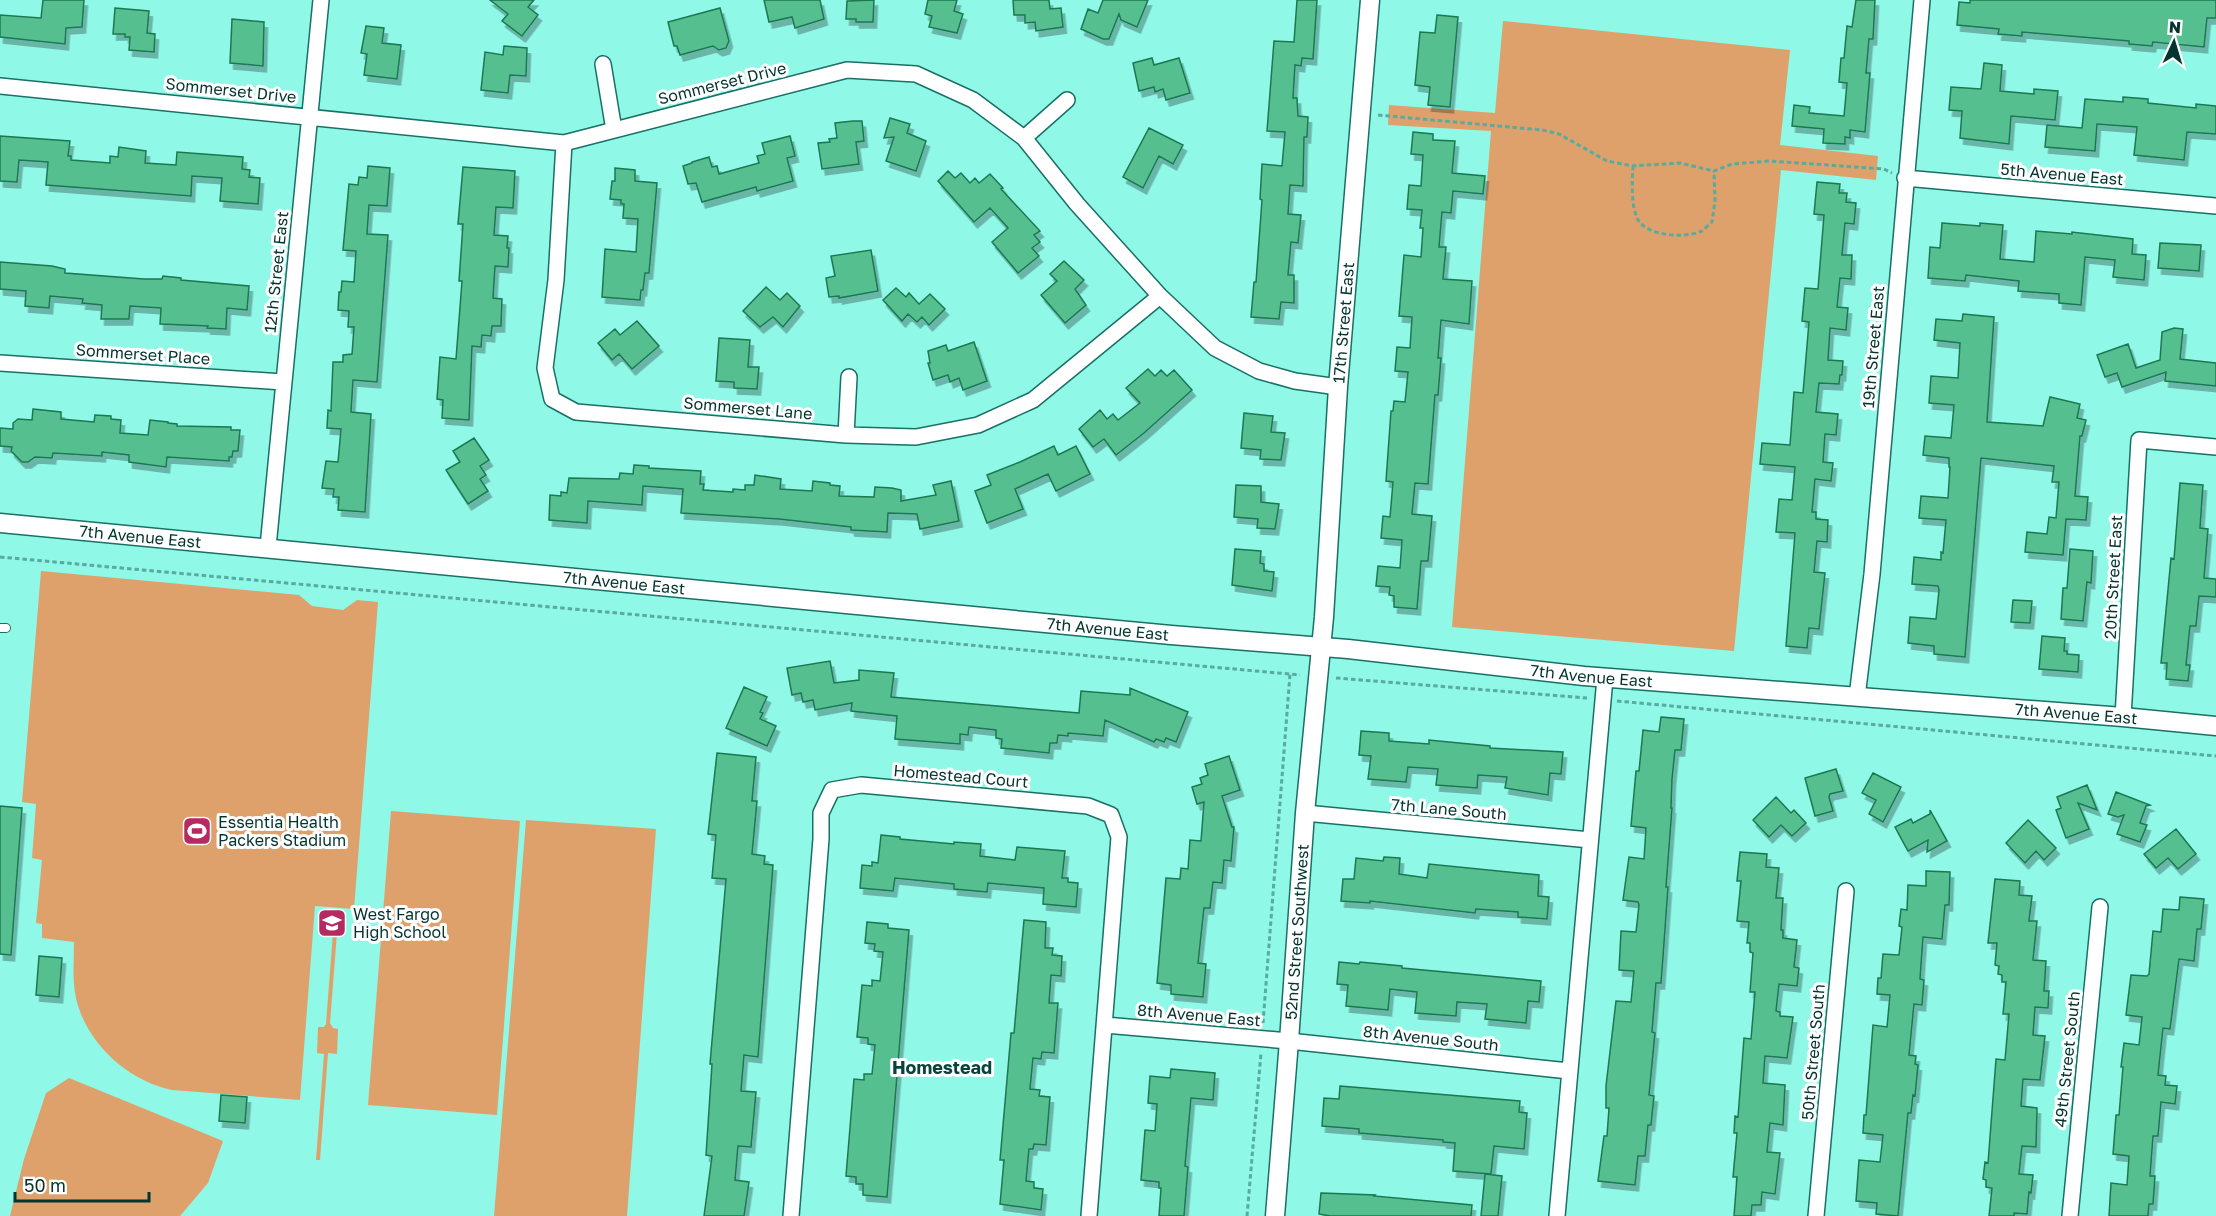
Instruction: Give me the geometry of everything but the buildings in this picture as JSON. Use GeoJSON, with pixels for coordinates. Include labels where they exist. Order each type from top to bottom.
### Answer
{"type":"FeatureCollection","features":[{"type":"Feature","properties":{"kind":"street","name":"12th Street East"},"geometry":{"type":"LineString","coordinates":[[268,547],[321,0]]}},
{"type":"Feature","properties":{"kind":"street","name":"17th Street East"},"geometry":{"type":"LineString","coordinates":[[1321,647],[1338,387],[1370,0]]}},
{"type":"Feature","properties":{"kind":"street","name":"19th Street East"},"geometry":{"type":"LineString","coordinates":[[1857,697],[1872,574],[1922,0]]}},
{"type":"Feature","properties":{"kind":"street"},"geometry":{"type":"LineString","coordinates":[[603,64],[614,129]]}},
{"type":"Feature","properties":{"kind":"street","name":"Sommerset Drive"},"geometry":{"type":"LineString","coordinates":[[0,86],[564,142],[847,70],[916,74],[973,100],[1023,138],[1077,204],[1160,296],[1215,348],[1259,371],[1295,381],[1338,387]]}},
{"type":"Feature","properties":{"kind":"street"},"geometry":{"type":"LineString","coordinates":[[1023,138],[1067,100]]}},
{"type":"Feature","properties":{"kind":"street","name":"Sommerset Lane"},"geometry":{"type":"LineString","coordinates":[[564,142],[556,280],[545,369],[552,399],[576,412],[846,435],[915,437],[978,425],[1033,400],[1160,296]]}},
{"type":"Feature","properties":{"kind":"street","name":"5th Avenue East"},"geometry":{"type":"LineString","coordinates":[[1905,178],[2216,206]]}},
{"type":"Feature","properties":{"kind":"street","name":"Sommerset Place"},"geometry":{"type":"LineString","coordinates":[[0,363],[284,382]]}},
{"type":"Feature","properties":{"kind":"street"},"geometry":{"type":"LineString","coordinates":[[846,435],[849,377]]}},
{"type":"Feature","properties":{"kind":"street","name":"20th Street East"},"geometry":{"type":"LineString","coordinates":[[2123,717],[2139,440],[2216,447]]}},
{"type":"Feature","properties":{"kind":"street","name":"7th Avenue East"},"geometry":{"type":"LineString","coordinates":[[0,523],[1160,634],[1321,647],[1605,678],[2216,726]]}},
{"type":"Feature","properties":{"kind":"street","name":"52nd Street Southwest"},"geometry":{"type":"LineString","coordinates":[[1275,1216],[1305,813],[1321,647]]}},
{"type":"Feature","properties":{"kind":"street"},"geometry":{"type":"LineString","coordinates":[[1557,1216],[1605,678]]}},
{"type":"Feature","properties":{"kind":"street","name":"Homestead Court"},"geometry":{"type":"LineString","coordinates":[[791,1216],[821,839],[821,813],[832,790],[861,785],[1088,806],[1111,815],[1119,837],[1106,1025],[1089,1216]]}},
{"type":"Feature","properties":{"kind":"street","name":"7th Lane South"},"geometry":{"type":"LineString","coordinates":[[1305,813],[1590,840]]}},
{"type":"Feature","properties":{"kind":"street","name":"50th Street South"},"geometry":{"type":"LineString","coordinates":[[1816,1216],[1846,891]]}},
{"type":"Feature","properties":{"kind":"street","name":"49th Street South"},"geometry":{"type":"LineString","coordinates":[[2070,1216],[2100,906]]}},
{"type":"Feature","properties":{"kind":"street","name":"8th Avenue East"},"geometry":{"type":"LineString","coordinates":[[1106,1025],[1289,1041]]}},
{"type":"Feature","properties":{"kind":"street","name":"8th Avenue South"},"geometry":{"type":"LineString","coordinates":[[1289,1041],[1569,1071]]}},
{"type":"Feature","properties":{"kind":"path"},"geometry":{"type":"LineString","coordinates":[[1361,114],[1542,130],[1559,134],[1606,161],[1633,166],[1680,163],[1714,171],[1732,164],[1770,161],[1884,169],[1905,178]]}},
{"type":"Feature","properties":{"kind":"path"},"geometry":{"type":"LineString","coordinates":[[1633,166],[1634,206],[1637,219],[1647,230],[1664,234],[1702,231],[1712,222],[1715,201],[1714,171]]}},
{"type":"Feature","properties":{"kind":"path"},"geometry":{"type":"LineString","coordinates":[[0,557],[2216,756]]}},
{"type":"Feature","properties":{"kind":"path"},"geometry":{"type":"LineString","coordinates":[[1247,1216],[1290,674]]}},
{"type":"Feature","properties":{"kind":"shaded area"},"geometry":{"type":"Polygon","coordinates":[[[1503,21],[1790,50],[1780,145],[1878,156],[1876,180],[1781,170],[1734,651],[1452,627],[1491,131],[1388,125],[1389,105],[1495,113],[1503,21]]]}},
{"type":"Feature","properties":{"kind":"shaded area","name":"Essentia Health Packers Stadium"},"geometry":{"type":"Polygon","coordinates":[[[41,571],[299,595],[312,606],[343,610],[357,600],[378,602],[354,909],[315,906],[300,1100],[172,1090],[140,1078],[125,1069],[99,1045],[81,1015],[74,984],[74,942],[42,938],[42,924],[36,923],[42,860],[32,858],[36,804],[22,802],[41,571]]]}},
{"type":"Feature","properties":{"kind":"shaded area"},"geometry":{"type":"Polygon","coordinates":[[[391,811],[520,821],[497,1115],[368,1105],[391,811]]]}},
{"type":"Feature","properties":{"kind":"shaded area"},"geometry":{"type":"Polygon","coordinates":[[[526,820],[656,829],[627,1216],[494,1216],[526,820]]]}},
{"type":"Feature","properties":{"kind":"shaded area"},"geometry":{"type":"Polygon","coordinates":[[[334,919],[338,920],[330,1023],[333,1028],[338,1029],[337,1054],[328,1053],[320,1160],[316,1160],[324,1054],[317,1053],[318,1027],[324,1027],[326,1024],[334,919]]]}},
{"type":"Feature","properties":{"kind":"shaded area"},"geometry":{"type":"Polygon","coordinates":[[[69,1078],[223,1141],[208,1183],[180,1216],[10,1216],[24,1159],[46,1093],[69,1078]]]}},
{"type":"Feature","properties":{"kind":"place","name":"Essentia Health Packers Stadium"},"geometry":{"type":"Point","coordinates":[197,831]}},
{"type":"Feature","properties":{"kind":"place","name":"West Fargo High School"},"geometry":{"type":"Point","coordinates":[332,923]}},
{"type":"Feature","properties":{"kind":"district","name":"Homestead"},"geometry":{"type":"Point","coordinates":[942,1067]}}]}
